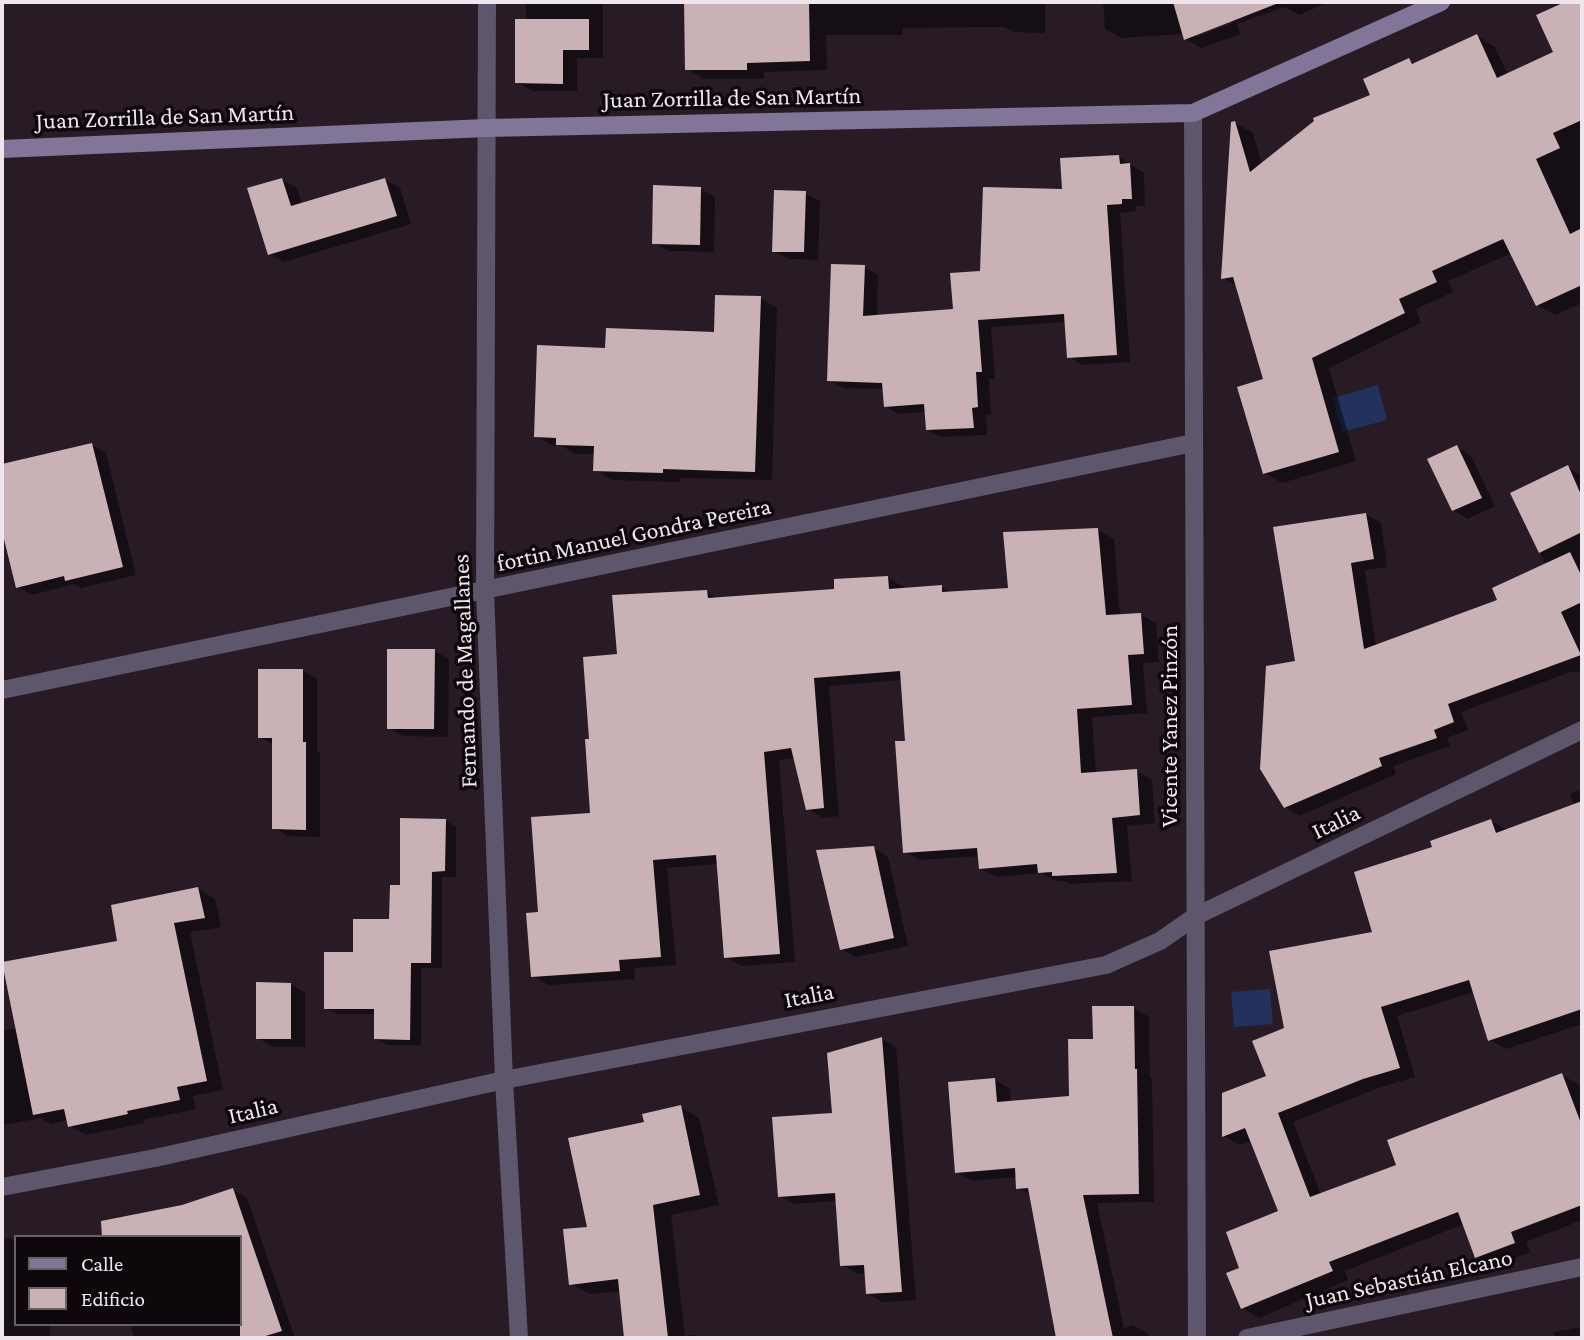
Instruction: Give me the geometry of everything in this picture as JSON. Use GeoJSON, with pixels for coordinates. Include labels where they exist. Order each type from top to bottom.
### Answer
{"type":"FeatureCollection","features":[{"type":"Feature","properties":{"kind":"street","name":"Fernando de Magallanes"},"geometry":{"type":"LineString","coordinates":[[487,2],[485,591],[504,1080],[519,1338]]}},
{"type":"Feature","properties":{"kind":"street","name":"Juan Zorrilla de San Martín"},"geometry":{"type":"LineString","coordinates":[[2,149],[486,128],[1193,113],[1441,2]]}},
{"type":"Feature","properties":{"kind":"street","name":"Vicente Yanez Pinzón"},"geometry":{"type":"LineString","coordinates":[[1193,113],[1196,1338]]}},
{"type":"Feature","properties":{"kind":"street","name":"fortin Manuel Gondra Pereira"},"geometry":{"type":"LineString","coordinates":[[2,690],[1194,443]]}},
{"type":"Feature","properties":{"kind":"street","name":"Italia"},"geometry":{"type":"LineString","coordinates":[[2,1187],[155,1158],[504,1080],[1106,965],[1160,941],[1196,916],[1582,730]]}},
{"type":"Feature","properties":{"kind":"street","name":"Juan Sebastián Elcano"},"geometry":{"type":"LineString","coordinates":[[1247,1338],[1582,1267]]}},
{"type":"Feature","properties":{"kind":"water"},"geometry":{"type":"Polygon","coordinates":[[[1378,385],[1387,420],[1342,432],[1333,398],[1378,385]]]}},
{"type":"Feature","properties":{"kind":"water"},"geometry":{"type":"Polygon","coordinates":[[[1270,989],[1273,1024],[1234,1027],[1231,992],[1270,989]]]}},
{"type":"Feature","properties":{"kind":"building"},"geometry":{"type":"Polygon","coordinates":[[[684,2],[809,2],[810,61],[747,63],[747,70],[685,70],[684,2]]]}},
{"type":"Feature","properties":{"kind":"building"},"geometry":{"type":"Polygon","coordinates":[[[1173,2],[1276,2],[1276,4],[1184,40],[1173,2]]]}},
{"type":"Feature","properties":{"kind":"building"},"geometry":{"type":"Polygon","coordinates":[[[1565,2],[1582,2],[1582,120],[1553,133],[1560,148],[1536,159],[1570,234],[1582,228],[1582,285],[1536,306],[1503,239],[1432,271],[1437,282],[1399,299],[1405,313],[1312,358],[1339,452],[1263,474],[1237,387],[1263,379],[1233,277],[1221,279],[1231,122],[1235,121],[1250,172],[1314,121],[1313,118],[1370,95],[1363,79],[1409,58],[1412,64],[1477,34],[1497,78],[1553,52],[1536,15],[1565,2]]]}},
{"type":"Feature","properties":{"kind":"building"},"geometry":{"type":"Polygon","coordinates":[[[515,19],[589,19],[589,50],[563,50],[563,84],[515,83],[515,19]]]}},
{"type":"Feature","properties":{"kind":"building"},"geometry":{"type":"Polygon","coordinates":[[[1119,155],[1120,164],[1130,163],[1132,199],[1122,199],[1122,204],[1107,205],[1117,355],[1067,358],[1064,314],[978,320],[982,372],[976,372],[978,407],[972,408],[974,428],[926,430],[924,404],[884,407],[882,383],[827,381],[831,264],[865,265],[863,316],[953,309],[950,273],[980,271],[983,187],[1062,189],[1060,158],[1119,155]]]}},
{"type":"Feature","properties":{"kind":"building"},"geometry":{"type":"Polygon","coordinates":[[[282,178],[291,206],[385,178],[397,216],[268,255],[247,188],[282,178]]]}},
{"type":"Feature","properties":{"kind":"building"},"geometry":{"type":"Polygon","coordinates":[[[653,185],[701,187],[700,245],[652,244],[653,185]]]}},
{"type":"Feature","properties":{"kind":"building"},"geometry":{"type":"Polygon","coordinates":[[[774,190],[806,191],[804,252],[772,252],[774,190]]]}},
{"type":"Feature","properties":{"kind":"building"},"geometry":{"type":"Polygon","coordinates":[[[715,295],[761,296],[755,472],[663,469],[663,473],[593,471],[594,446],[556,445],[556,438],[534,437],[537,345],[605,348],[606,328],[714,332],[715,295]]]}},
{"type":"Feature","properties":{"kind":"building"},"geometry":{"type":"Polygon","coordinates":[[[92,443],[123,567],[65,581],[64,576],[16,588],[2,531],[2,464],[92,443]]]}},
{"type":"Feature","properties":{"kind":"building"},"geometry":{"type":"Polygon","coordinates":[[[1457,445],[1482,498],[1452,511],[1427,459],[1457,445]]]}},
{"type":"Feature","properties":{"kind":"building"},"geometry":{"type":"Polygon","coordinates":[[[1568,465],[1582,497],[1582,532],[1539,553],[1510,493],[1568,465]]]}},
{"type":"Feature","properties":{"kind":"building"},"geometry":{"type":"Polygon","coordinates":[[[1366,513],[1374,559],[1351,563],[1364,649],[1497,600],[1492,588],[1570,552],[1582,577],[1582,602],[1561,612],[1581,655],[1448,704],[1454,722],[1434,730],[1437,738],[1379,758],[1382,766],[1284,808],[1260,769],[1266,666],[1295,661],[1273,527],[1366,513]]]}},
{"type":"Feature","properties":{"kind":"building"},"geometry":{"type":"Polygon","coordinates":[[[1098,528],[1106,615],[1141,613],[1144,654],[1128,655],[1132,705],[1077,709],[1081,773],[1137,769],[1140,815],[1112,818],[1117,873],[1052,876],[1052,872],[1038,873],[1037,864],[979,869],[977,848],[903,853],[895,741],[905,741],[900,671],[814,678],[824,808],[806,810],[791,748],[764,752],[780,954],[724,958],[716,855],[653,860],[661,957],[619,960],[620,971],[531,977],[526,913],[538,912],[531,817],[590,813],[585,739],[589,739],[583,657],[617,654],[612,595],[707,590],[708,598],[834,589],[834,579],[888,576],[889,589],[942,585],[942,592],[1008,588],[1003,532],[1098,528]]]}},
{"type":"Feature","properties":{"kind":"building"},"geometry":{"type":"Polygon","coordinates":[[[387,649],[435,649],[434,729],[387,729],[387,649]]]}},
{"type":"Feature","properties":{"kind":"building"},"geometry":{"type":"Polygon","coordinates":[[[258,669],[303,669],[306,830],[272,829],[272,738],[258,738],[258,669]]]}},
{"type":"Feature","properties":{"kind":"building"},"geometry":{"type":"Polygon","coordinates":[[[1582,801],[1582,1009],[1488,1041],[1469,980],[1381,1007],[1400,1068],[1363,1079],[1278,1113],[1310,1197],[1396,1165],[1387,1140],[1562,1073],[1582,1126],[1582,1205],[1511,1232],[1515,1243],[1475,1258],[1458,1212],[1329,1262],[1333,1271],[1241,1309],[1226,1273],[1239,1268],[1226,1232],[1278,1211],[1245,1128],[1222,1137],[1222,1093],[1266,1076],[1252,1041],[1284,1028],[1269,951],[1372,932],[1354,872],[1432,847],[1430,841],[1491,819],[1496,833],[1582,801]]]}},
{"type":"Feature","properties":{"kind":"building"},"geometry":{"type":"Polygon","coordinates":[[[400,818],[446,819],[445,871],[432,872],[431,963],[411,963],[410,1040],[374,1039],[374,1009],[324,1009],[324,952],[353,952],[353,919],[389,919],[390,885],[400,885],[400,818]]]}},
{"type":"Feature","properties":{"kind":"building"},"geometry":{"type":"Polygon","coordinates":[[[874,846],[894,938],[840,950],[816,850],[874,846]]]}},
{"type":"Feature","properties":{"kind":"building"},"geometry":{"type":"Polygon","coordinates":[[[198,887],[205,918],[174,923],[207,1081],[177,1087],[180,1100],[68,1127],[64,1109],[33,1115],[2,962],[117,941],[111,905],[198,887]]]}},
{"type":"Feature","properties":{"kind":"building"},"geometry":{"type":"Polygon","coordinates":[[[256,982],[291,983],[291,1039],[256,1039],[256,982]]]}},
{"type":"Feature","properties":{"kind":"building"},"geometry":{"type":"Polygon","coordinates":[[[1092,1006],[1134,1006],[1139,1194],[1083,1195],[1113,1338],[1056,1338],[1028,1188],[1016,1189],[1015,1168],[955,1173],[948,1082],[995,1078],[997,1102],[1069,1096],[1068,1039],[1093,1039],[1092,1006]]]}},
{"type":"Feature","properties":{"kind":"building"},"geometry":{"type":"Polygon","coordinates":[[[882,1037],[902,1292],[866,1294],[864,1265],[840,1266],[835,1193],[778,1197],[772,1117],[832,1113],[827,1053],[882,1037]]]}},
{"type":"Feature","properties":{"kind":"building"},"geometry":{"type":"Polygon","coordinates":[[[681,1105],[700,1195],[653,1205],[668,1338],[624,1338],[618,1279],[569,1285],[563,1229],[587,1227],[568,1138],[644,1122],[642,1114],[681,1105]]]}},
{"type":"Feature","properties":{"kind":"building"},"geometry":{"type":"Polygon","coordinates":[[[233,1188],[282,1331],[259,1338],[240,1338],[242,1235],[102,1235],[101,1221],[182,1205],[233,1188]]]}}]}
